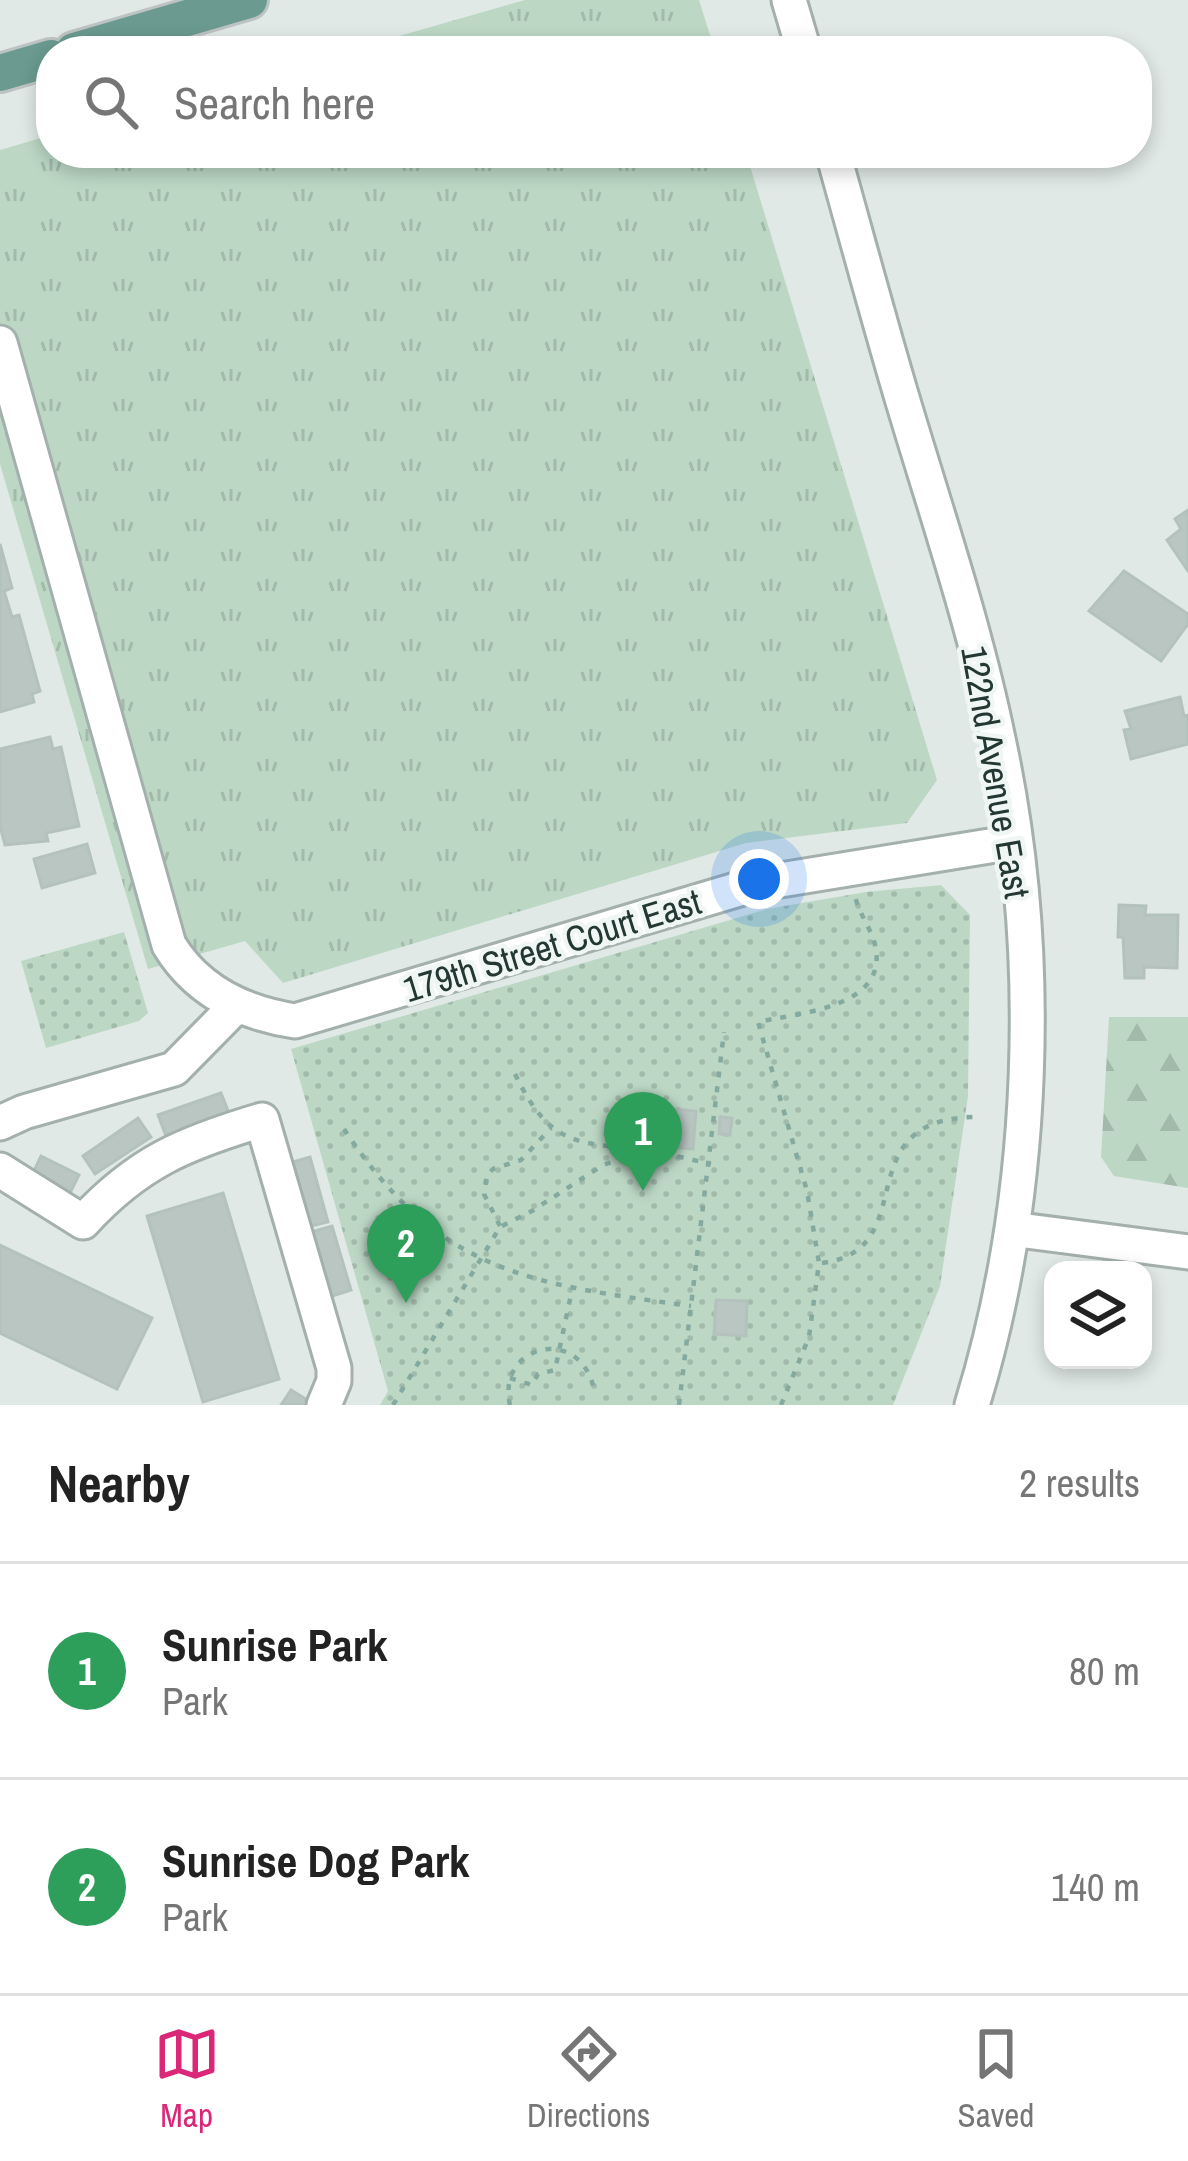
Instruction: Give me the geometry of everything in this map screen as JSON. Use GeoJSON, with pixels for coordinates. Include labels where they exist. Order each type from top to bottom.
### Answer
{"type":"FeatureCollection","features":[{"type":"Feature","properties":{"kind":"main road"},"geometry":{"type":"LineString","coordinates":[[125,36],[249,0]]}},
{"type":"Feature","properties":{"kind":"main road"},"geometry":{"type":"LineString","coordinates":[[0,73],[36,62]]}},
{"type":"Feature","properties":{"kind":"street"},"geometry":{"type":"LineString","coordinates":[[789,0],[800,36]]}},
{"type":"Feature","properties":{"kind":"street","name":"122nd Avenue East"},"geometry":{"type":"LineString","coordinates":[[837,168],[972,628],[999,741],[1020,896],[1027,1065],[1024,1134],[988,1355],[972,1405]]}},
{"type":"Feature","properties":{"kind":"street"},"geometry":{"type":"LineString","coordinates":[[0,344],[169,944],[189,972],[236,1006],[174,1070],[0,1123]]}},
{"type":"Feature","properties":{"kind":"street","name":"179th Street Court East"},"geometry":{"type":"LineString","coordinates":[[236,1006],[295,1022],[756,884],[1014,842]]}},
{"type":"Feature","properties":{"kind":"street"},"geometry":{"type":"LineString","coordinates":[[0,1170],[83,1222],[140,1168],[185,1144],[262,1120],[334,1368],[324,1405]]}},
{"type":"Feature","properties":{"kind":"street"},"geometry":{"type":"LineString","coordinates":[[1012,1229],[1188,1252]]}},
{"type":"Feature","properties":{"kind":"path"},"geometry":{"type":"LineString","coordinates":[[781,1405],[809,1337],[819,1263],[807,1191],[758,1022],[831,1006],[863,991],[878,968],[876,944],[857,907],[852,884]]}},
{"type":"Feature","properties":{"kind":"path"},"geometry":{"type":"LineString","coordinates":[[679,1405],[724,1032]]}},
{"type":"Feature","properties":{"kind":"path"},"geometry":{"type":"LineString","coordinates":[[514,1074],[539,1118],[561,1136],[711,1164]]}},
{"type":"Feature","properties":{"kind":"path"},"geometry":{"type":"LineString","coordinates":[[819,1263],[853,1256],[866,1244],[881,1213],[897,1154],[917,1129],[950,1117],[978,1117]]}},
{"type":"Feature","properties":{"kind":"path"},"geometry":{"type":"LineString","coordinates":[[500,1226],[484,1194],[487,1175],[493,1168],[520,1160],[551,1128]]}},
{"type":"Feature","properties":{"kind":"path"},"geometry":{"type":"LineString","coordinates":[[344,1129],[390,1194],[439,1236],[481,1259],[572,1290],[691,1306]]}},
{"type":"Feature","properties":{"kind":"path"},"geometry":{"type":"LineString","coordinates":[[393,1405],[500,1226],[603,1165],[663,1153]]}},
{"type":"Feature","properties":{"kind":"path"},"geometry":{"type":"LineString","coordinates":[[510,1378],[532,1385],[544,1370],[555,1370],[572,1290]]}},
{"type":"Feature","properties":{"kind":"path"},"geometry":{"type":"LineString","coordinates":[[510,1405],[510,1378],[526,1356],[538,1351],[560,1350],[579,1357],[588,1368],[594,1390]]}},
{"type":"Feature","properties":{"kind":"green space"},"geometry":{"type":"Polygon","coordinates":[[[525,0],[699,0],[710,36],[399,36],[525,0]]]}},
{"type":"Feature","properties":{"kind":"green space"},"geometry":{"type":"Polygon","coordinates":[[[36,139],[36,168],[751,168],[937,780],[907,823],[746,843],[283,983],[245,941],[148,969],[0,464],[0,150],[36,139]]]}},
{"type":"Feature","properties":{"kind":"green space"},"geometry":{"type":"Polygon","coordinates":[[[941,885],[970,915],[968,1096],[940,1286],[893,1405],[380,1405],[388,1391],[291,1049],[767,909],[941,885]]]}},
{"type":"Feature","properties":{"kind":"green space"},"geometry":{"type":"Polygon","coordinates":[[[124,932],[148,1013],[139,1021],[46,1048],[21,961],[124,932]]]}},
{"type":"Feature","properties":{"kind":"green space"},"geometry":{"type":"Polygon","coordinates":[[[1109,1017],[1188,1017],[1188,1188],[1114,1176],[1101,1157],[1109,1017]]]}},
{"type":"Feature","properties":{"kind":"building"},"geometry":{"type":"Polygon","coordinates":[[[1188,510],[1188,571],[1167,540],[1181,529],[1175,519],[1188,510]]]}},
{"type":"Feature","properties":{"kind":"building"},"geometry":{"type":"Polygon","coordinates":[[[0,544],[12,588],[4,591],[12,617],[19,615],[40,691],[32,694],[34,702],[0,712],[0,544]]]}},
{"type":"Feature","properties":{"kind":"building"},"geometry":{"type":"Polygon","coordinates":[[[1124,571],[1188,614],[1188,624],[1161,661],[1089,611],[1124,571]]]}},
{"type":"Feature","properties":{"kind":"building"},"geometry":{"type":"Polygon","coordinates":[[[1180,697],[1184,716],[1188,715],[1188,744],[1131,759],[1124,730],[1131,729],[1125,711],[1180,697]]]}},
{"type":"Feature","properties":{"kind":"building"},"geometry":{"type":"Polygon","coordinates":[[[50,737],[53,749],[61,747],[79,826],[46,833],[48,841],[5,845],[0,826],[0,749],[50,737]]]}},
{"type":"Feature","properties":{"kind":"building"},"geometry":{"type":"Polygon","coordinates":[[[87,844],[95,873],[42,888],[34,859],[87,844]]]}},
{"type":"Feature","properties":{"kind":"building"},"geometry":{"type":"Polygon","coordinates":[[[1119,905],[1146,906],[1145,915],[1178,915],[1177,968],[1144,967],[1144,978],[1125,978],[1123,937],[1118,937],[1119,905]]]}},
{"type":"Feature","properties":{"kind":"building"},"geometry":{"type":"Polygon","coordinates":[[[221,1093],[229,1113],[166,1136],[158,1115],[221,1093]]]}},
{"type":"Feature","properties":{"kind":"building"},"geometry":{"type":"Polygon","coordinates":[[[651,1107],[696,1111],[693,1149],[659,1146],[660,1136],[648,1135],[651,1107]]]}},
{"type":"Feature","properties":{"kind":"building"},"geometry":{"type":"Polygon","coordinates":[[[720,1117],[732,1118],[730,1135],[719,1134],[720,1117]]]}},
{"type":"Feature","properties":{"kind":"building"},"geometry":{"type":"Polygon","coordinates":[[[138,1118],[151,1137],[95,1174],[83,1156],[138,1118]]]}},
{"type":"Feature","properties":{"kind":"building"},"geometry":{"type":"Polygon","coordinates":[[[41,1156],[79,1175],[69,1195],[31,1177],[41,1156]]]}},
{"type":"Feature","properties":{"kind":"building"},"geometry":{"type":"Polygon","coordinates":[[[310,1157],[328,1222],[307,1227],[289,1163],[310,1157]]]}},
{"type":"Feature","properties":{"kind":"building"},"geometry":{"type":"Polygon","coordinates":[[[223,1193],[279,1379],[203,1402],[147,1216],[223,1193]]]}},
{"type":"Feature","properties":{"kind":"building"},"geometry":{"type":"Polygon","coordinates":[[[332,1226],[351,1290],[329,1297],[311,1232],[332,1226]]]}},
{"type":"Feature","properties":{"kind":"building"},"geometry":{"type":"Polygon","coordinates":[[[0,1245],[152,1318],[117,1389],[0,1333],[0,1245]]]}},
{"type":"Feature","properties":{"kind":"building"},"geometry":{"type":"Polygon","coordinates":[[[716,1300],[747,1301],[746,1336],[714,1334],[716,1300]]]}},
{"type":"Feature","properties":{"kind":"building"},"geometry":{"type":"Polygon","coordinates":[[[291,1390],[309,1401],[307,1405],[281,1405],[291,1390]]]}},
{"type":"Feature","properties":{"kind":"place","name":"Sunrise Park"},"geometry":{"type":"Point","coordinates":[643,1191]}},
{"type":"Feature","properties":{"kind":"place","name":"Sunrise Dog Park"},"geometry":{"type":"Point","coordinates":[406,1303]}}]}
